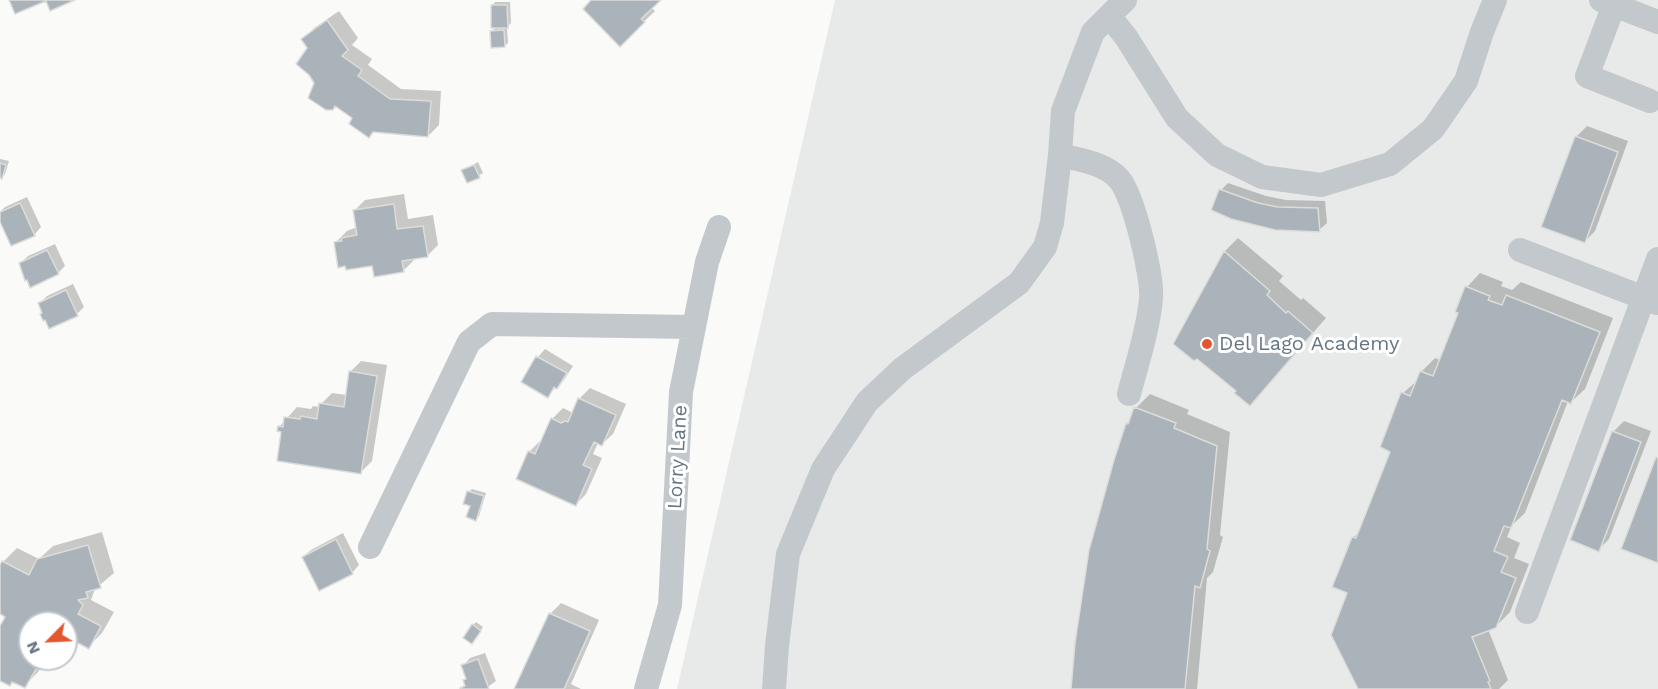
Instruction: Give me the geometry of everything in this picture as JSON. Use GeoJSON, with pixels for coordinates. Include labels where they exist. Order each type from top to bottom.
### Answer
{"type":"FeatureCollection","features":[{"type":"Feature","properties":{"kind":"street"},"geometry":{"type":"LineString","coordinates":[[774,689],[788,554],[823,469],[867,402],[902,369],[1019,283],[1045,247],[1052,223],[1063,111],[1093,32],[1117,8],[1126,37],[1177,118],[1217,155],[1262,177],[1321,185],[1390,164],[1433,129],[1466,81],[1482,32],[1496,0]]}},
{"type":"Feature","properties":{"kind":"street"},"geometry":{"type":"LineString","coordinates":[[1650,100],[1587,76],[1608,2],[1658,21]]}},
{"type":"Feature","properties":{"kind":"street"},"geometry":{"type":"LineString","coordinates":[[1060,155],[1102,166],[1119,180],[1132,207],[1141,234],[1152,296],[1148,324],[1129,394]]}},
{"type":"Feature","properties":{"kind":"street","name":"Lorry Lane"},"geometry":{"type":"LineString","coordinates":[[646,689],[670,605],[681,392],[708,262],[719,226]]}},
{"type":"Feature","properties":{"kind":"street"},"geometry":{"type":"LineString","coordinates":[[1520,250],[1651,300]]}},
{"type":"Feature","properties":{"kind":"street"},"geometry":{"type":"LineString","coordinates":[[1527,612],[1651,300],[1658,259]]}},
{"type":"Feature","properties":{"kind":"street"},"geometry":{"type":"LineString","coordinates":[[370,548],[469,342],[492,324],[694,327]]}},
{"type":"Feature","properties":{"kind":"shaded area","name":"Del Lago Academy"},"geometry":{"type":"Polygon","coordinates":[[[835,0],[1658,0],[1658,689],[677,689],[835,0]]]}},
{"type":"Feature","properties":{"kind":"building"},"geometry":{"type":"Polygon","coordinates":[[[9,0],[75,0],[50,11],[46,1],[15,14],[9,0]]]}},
{"type":"Feature","properties":{"kind":"building"},"geometry":{"type":"Polygon","coordinates":[[[591,0],[661,0],[641,19],[645,22],[620,47],[583,9],[591,0]]]}},
{"type":"Feature","properties":{"kind":"building"},"geometry":{"type":"Polygon","coordinates":[[[491,5],[507,5],[508,28],[491,28],[491,5]]]}},
{"type":"Feature","properties":{"kind":"building"},"geometry":{"type":"Polygon","coordinates":[[[327,20],[348,50],[342,56],[362,70],[358,76],[390,99],[431,101],[428,137],[373,132],[369,138],[349,124],[352,118],[335,106],[333,110],[326,110],[308,98],[314,83],[309,75],[296,64],[307,48],[301,39],[327,20]]]}},
{"type":"Feature","properties":{"kind":"building"},"geometry":{"type":"Polygon","coordinates":[[[504,30],[505,47],[491,48],[490,31],[504,30]]]}},
{"type":"Feature","properties":{"kind":"building"},"geometry":{"type":"Polygon","coordinates":[[[1575,136],[1618,152],[1585,243],[1541,227],[1575,136]]]}},
{"type":"Feature","properties":{"kind":"building"},"geometry":{"type":"Polygon","coordinates":[[[0,163],[6,165],[2,179],[0,178],[0,163]]]}},
{"type":"Feature","properties":{"kind":"building"},"geometry":{"type":"Polygon","coordinates":[[[474,165],[480,178],[467,183],[461,170],[474,165]]]}},
{"type":"Feature","properties":{"kind":"building"},"geometry":{"type":"Polygon","coordinates":[[[1219,189],[1258,203],[1278,207],[1318,208],[1320,232],[1275,230],[1231,219],[1211,210],[1219,189]]]}},
{"type":"Feature","properties":{"kind":"building"},"geometry":{"type":"Polygon","coordinates":[[[20,203],[35,236],[11,246],[0,222],[0,212],[20,203]]]}},
{"type":"Feature","properties":{"kind":"building"},"geometry":{"type":"Polygon","coordinates":[[[394,204],[397,229],[423,226],[428,257],[402,261],[404,272],[374,277],[372,266],[346,270],[345,266],[338,268],[334,242],[357,235],[353,210],[394,204]]]}},
{"type":"Feature","properties":{"kind":"building"},"geometry":{"type":"Polygon","coordinates":[[[47,250],[59,274],[30,288],[19,263],[47,250]]]}},
{"type":"Feature","properties":{"kind":"building"},"geometry":{"type":"Polygon","coordinates":[[[1224,251],[1270,291],[1267,295],[1286,313],[1288,311],[1313,333],[1250,406],[1234,393],[1236,391],[1197,359],[1194,361],[1173,344],[1224,251]]]}},
{"type":"Feature","properties":{"kind":"building"},"geometry":{"type":"Polygon","coordinates":[[[1465,286],[1490,296],[1488,300],[1502,305],[1506,295],[1600,332],[1571,404],[1562,400],[1511,528],[1504,526],[1494,551],[1508,557],[1501,572],[1516,578],[1496,628],[1472,637],[1490,681],[1488,682],[1491,689],[1358,689],[1331,635],[1347,593],[1332,587],[1352,537],[1356,538],[1390,452],[1380,447],[1401,392],[1410,396],[1420,371],[1433,376],[1458,313],[1455,312],[1465,286]]]}},
{"type":"Feature","properties":{"kind":"building"},"geometry":{"type":"Polygon","coordinates":[[[66,290],[78,316],[49,329],[40,314],[42,313],[38,303],[66,290]]]}},
{"type":"Feature","properties":{"kind":"building"},"geometry":{"type":"Polygon","coordinates":[[[536,356],[567,373],[557,389],[554,387],[548,398],[521,382],[536,356]]]}},
{"type":"Feature","properties":{"kind":"building"},"geometry":{"type":"Polygon","coordinates":[[[349,371],[377,376],[361,474],[277,461],[281,432],[277,431],[278,426],[283,427],[284,417],[300,419],[301,416],[317,419],[319,403],[344,407],[349,371]]]}},
{"type":"Feature","properties":{"kind":"building"},"geometry":{"type":"Polygon","coordinates":[[[578,398],[616,415],[602,446],[594,442],[583,465],[592,469],[576,506],[516,479],[528,451],[535,454],[551,418],[561,423],[568,422],[578,398]]]}},
{"type":"Feature","properties":{"kind":"building"},"geometry":{"type":"Polygon","coordinates":[[[1134,407],[1176,423],[1174,428],[1217,446],[1207,549],[1210,551],[1200,588],[1195,586],[1185,689],[1071,689],[1075,643],[1089,550],[1114,460],[1126,423],[1128,424],[1134,407]]]}},
{"type":"Feature","properties":{"kind":"building"},"geometry":{"type":"Polygon","coordinates":[[[1612,431],[1641,442],[1599,552],[1570,540],[1612,431]]]}},
{"type":"Feature","properties":{"kind":"building"},"geometry":{"type":"Polygon","coordinates":[[[1656,457],[1658,458],[1658,563],[1621,549],[1656,457]]]}},
{"type":"Feature","properties":{"kind":"building"},"geometry":{"type":"Polygon","coordinates":[[[467,491],[484,496],[476,521],[466,517],[470,506],[463,504],[467,491]]]}},
{"type":"Feature","properties":{"kind":"building"},"geometry":{"type":"Polygon","coordinates":[[[336,539],[353,574],[319,591],[302,557],[336,539]]]}},
{"type":"Feature","properties":{"kind":"building"},"geometry":{"type":"Polygon","coordinates":[[[88,545],[101,588],[86,592],[88,598],[78,600],[83,605],[78,614],[78,611],[18,611],[18,671],[35,671],[25,688],[12,682],[10,686],[0,681],[0,626],[5,617],[0,614],[0,565],[2,561],[29,575],[37,559],[88,545]]]}},
{"type":"Feature","properties":{"kind":"building"},"geometry":{"type":"Polygon","coordinates":[[[549,613],[590,631],[564,689],[514,689],[549,613]]]}},
{"type":"Feature","properties":{"kind":"building"},"geometry":{"type":"Polygon","coordinates":[[[78,614],[101,626],[89,649],[78,643],[78,614]]]}},
{"type":"Feature","properties":{"kind":"building"},"geometry":{"type":"Polygon","coordinates":[[[472,624],[481,631],[472,644],[463,638],[472,624]]]}},
{"type":"Feature","properties":{"kind":"building"},"geometry":{"type":"Polygon","coordinates":[[[478,659],[489,689],[460,689],[465,686],[463,680],[466,679],[461,665],[478,659]]]}},
{"type":"Feature","properties":{"kind":"place","name":"Del Lago Academy"},"geometry":{"type":"Point","coordinates":[1207,344]}}]}
